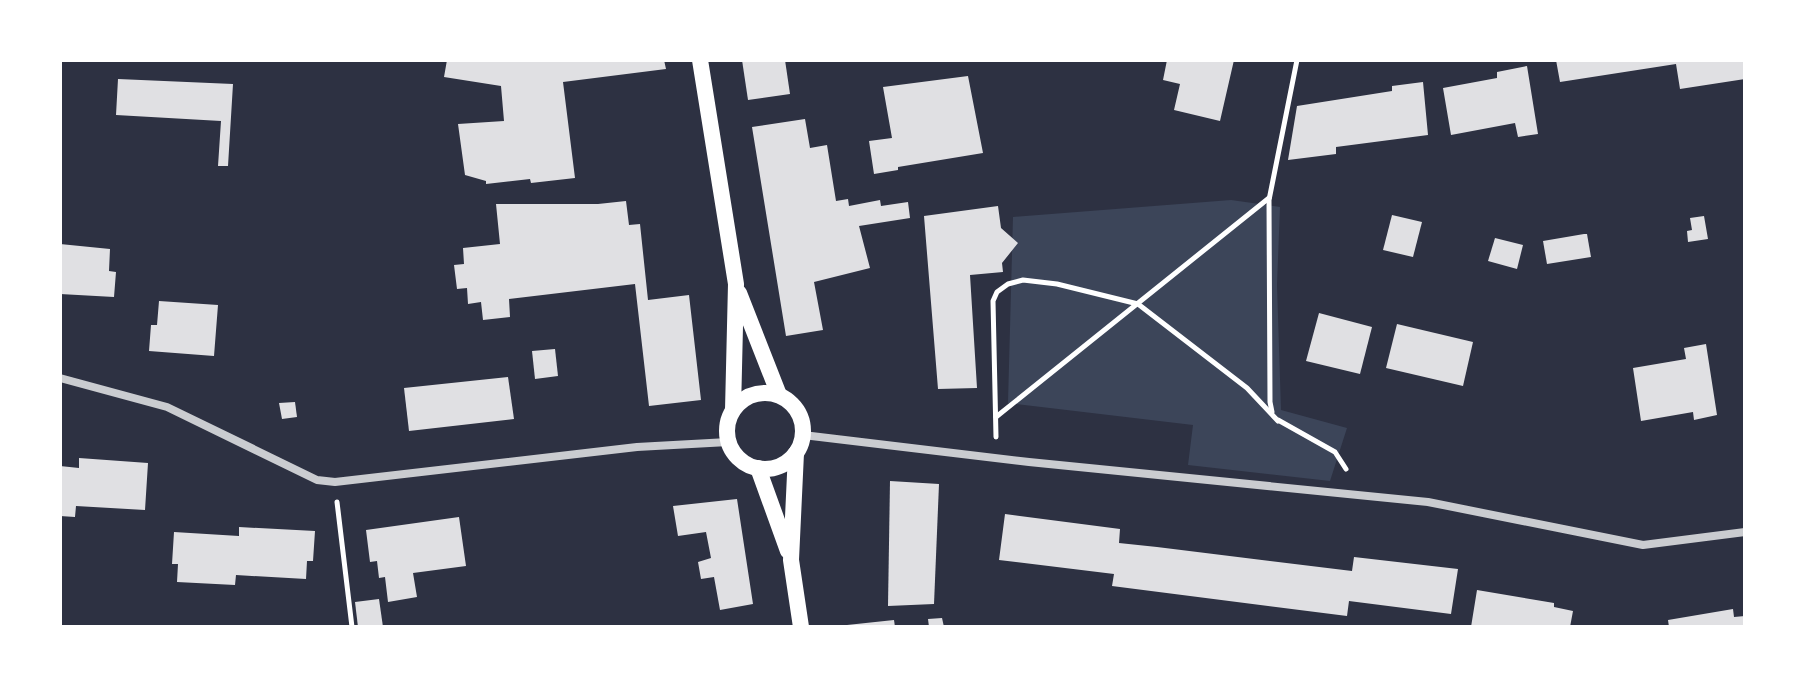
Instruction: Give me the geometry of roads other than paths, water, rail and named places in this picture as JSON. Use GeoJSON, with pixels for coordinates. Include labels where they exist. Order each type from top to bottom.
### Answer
{"type":"FeatureCollection","features":[{"type":"Feature","properties":{"kind":"main road"},"geometry":{"type":"LineString","coordinates":[[700,60],[736,284],[733,410]]}},
{"type":"Feature","properties":{"kind":"main road"},"geometry":{"type":"LineString","coordinates":[[736,284],[779,395]]}},
{"type":"Feature","properties":{"kind":"main road"},"geometry":{"type":"LineString","coordinates":[[796,453],[779,466],[769,469],[758,468],[739,459],[728,442],[727,420],[742,400],[766,392],[790,401],[798,411],[803,435],[796,453],[791,560],[801,627]]}},
{"type":"Feature","properties":{"kind":"main road"},"geometry":{"type":"LineString","coordinates":[[758,468],[791,560]]}},
{"type":"Feature","properties":{"kind":"street"},"geometry":{"type":"LineString","coordinates":[[60,378],[167,407],[317,480],[335,482],[597,451],[728,442]]}},
{"type":"Feature","properties":{"kind":"street"},"geometry":{"type":"LineString","coordinates":[[803,435],[1428,502],[1643,545],[1745,532]]}}]}
